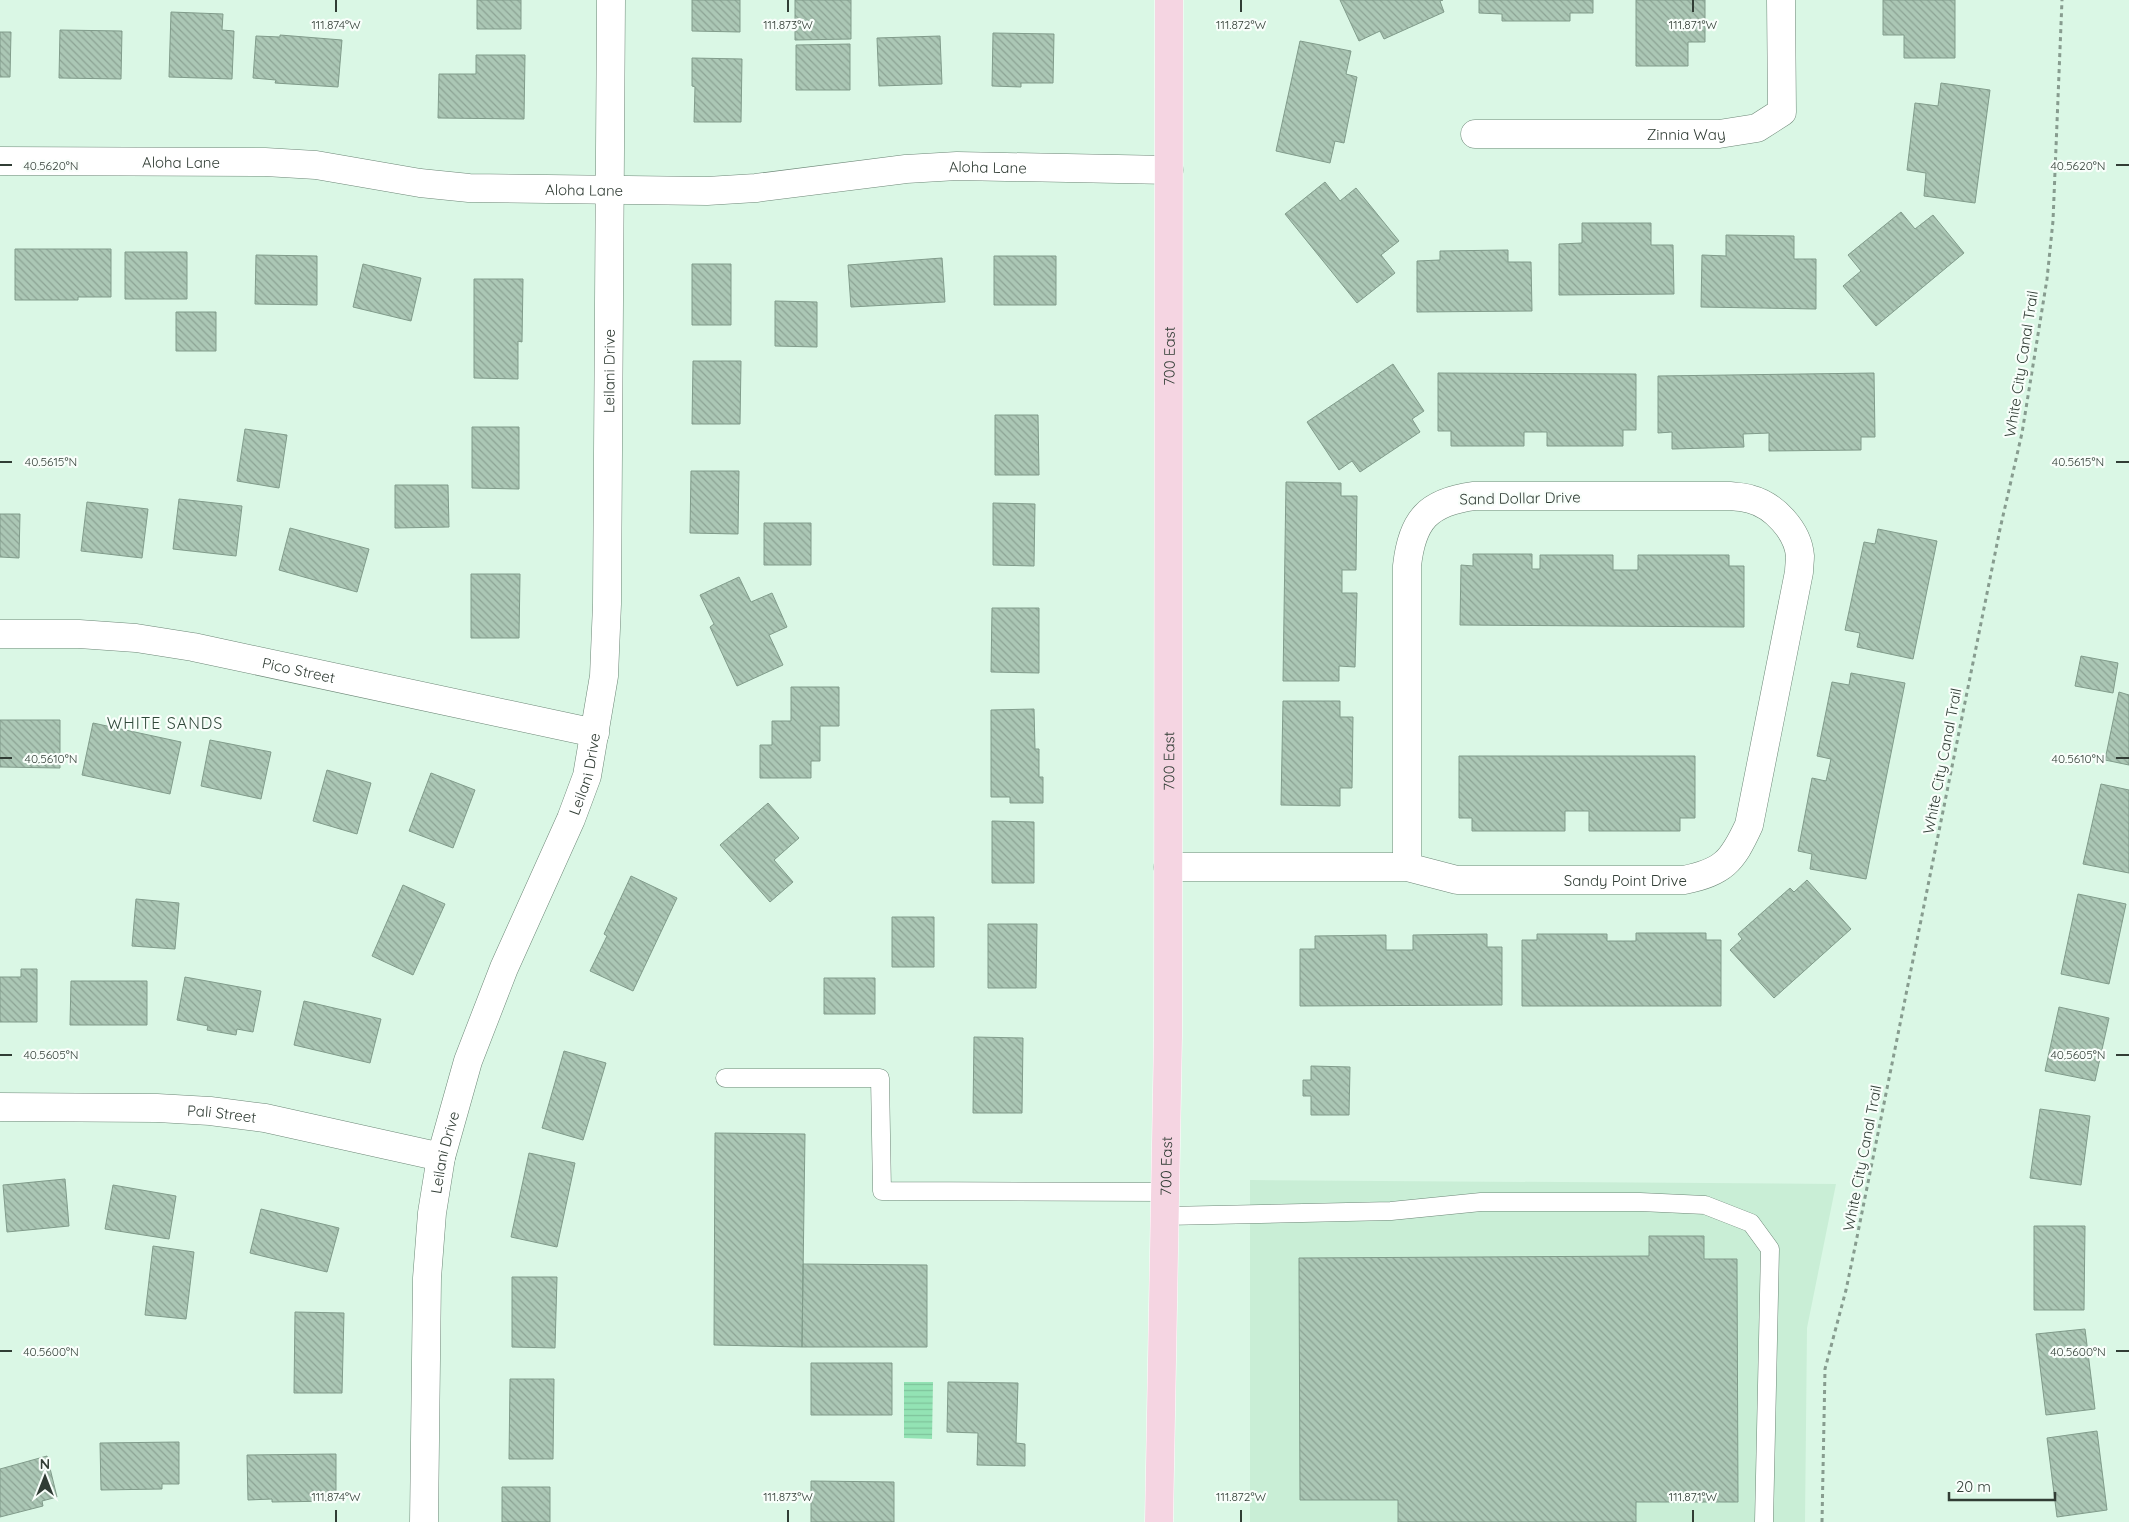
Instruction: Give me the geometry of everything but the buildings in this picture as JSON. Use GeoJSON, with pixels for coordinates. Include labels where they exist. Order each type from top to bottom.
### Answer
{"type":"FeatureCollection","features":[{"type":"Feature","properties":{"kind":"main road","name":"700 East"},"geometry":{"type":"LineString","coordinates":[[1159,1522],[1166,1204],[1169,0]]}},
{"type":"Feature","properties":{"kind":"street","name":"Leilani Drive"},"geometry":{"type":"LineString","coordinates":[[424,1522],[427,1278],[432,1212],[440,1157],[468,1061],[504,968],[571,819],[587,776],[605,669],[608,604],[611,0]]}},
{"type":"Feature","properties":{"kind":"street","name":"Zinnia Way"},"geometry":{"type":"LineString","coordinates":[[1475,134],[1719,134],[1757,128],[1782,112],[1781,0]]}},
{"type":"Feature","properties":{"kind":"street","name":"Aloha Lane"},"geometry":{"type":"LineString","coordinates":[[0,160],[265,162],[316,165],[420,183],[469,188],[706,191],[756,188],[906,169],[957,166],[1169,170]]}},
{"type":"Feature","properties":{"kind":"street","name":"Sand Dollar Drive"},"geometry":{"type":"LineString","coordinates":[[1407,867],[1407,566],[1409,544],[1418,524],[1433,508],[1452,499],[1474,496],[1731,496],[1752,499],[1771,510],[1787,524]]}},
{"type":"Feature","properties":{"kind":"street","name":"Sandy Point Drive"},"geometry":{"type":"LineString","coordinates":[[1168,867],[1407,867],[1457,880],[1684,880],[1708,875],[1726,863],[1740,845],[1749,825],[1799,572],[1800,555],[1795,539],[1787,524]]}},
{"type":"Feature","properties":{"kind":"street","name":"Pico Street"},"geometry":{"type":"LineString","coordinates":[[0,634],[79,634],[136,638],[193,647],[595,733]]}},
{"type":"Feature","properties":{"kind":"street","name":"Pali Street"},"geometry":{"type":"LineString","coordinates":[[0,1107],[210,1110],[265,1118],[440,1157]]}},
{"type":"Feature","properties":{"kind":"lane"},"geometry":{"type":"LineString","coordinates":[[725,1078],[880,1078],[882,1191],[1166,1204],[1391,1211],[1481,1202],[1640,1202],[1705,1205],[1751,1223],[1770,1249],[1764,1522]]}},
{"type":"Feature","properties":{"kind":"path","name":"White City Canal Trail"},"geometry":{"type":"LineString","coordinates":[[1822,1522],[1825,1368],[1854,1256],[2000,529],[2022,433],[2039,336],[2053,222],[2062,0]]}},
{"type":"Feature","properties":{"kind":"shaded area"},"geometry":{"type":"Polygon","coordinates":[[[1250,1180],[1836,1184],[1807,1328],[1805,1522],[1250,1522],[1250,1180]]]}},
{"type":"Feature","properties":{"kind":"shaded area"},"geometry":{"type":"Polygon","coordinates":[[[904,1382],[933,1382],[932,1439],[904,1438],[904,1382]]]}},
{"type":"Feature","properties":{"kind":"district","name":"WHITE SANDS"},"geometry":{"type":"Point","coordinates":[165,723]}}]}
